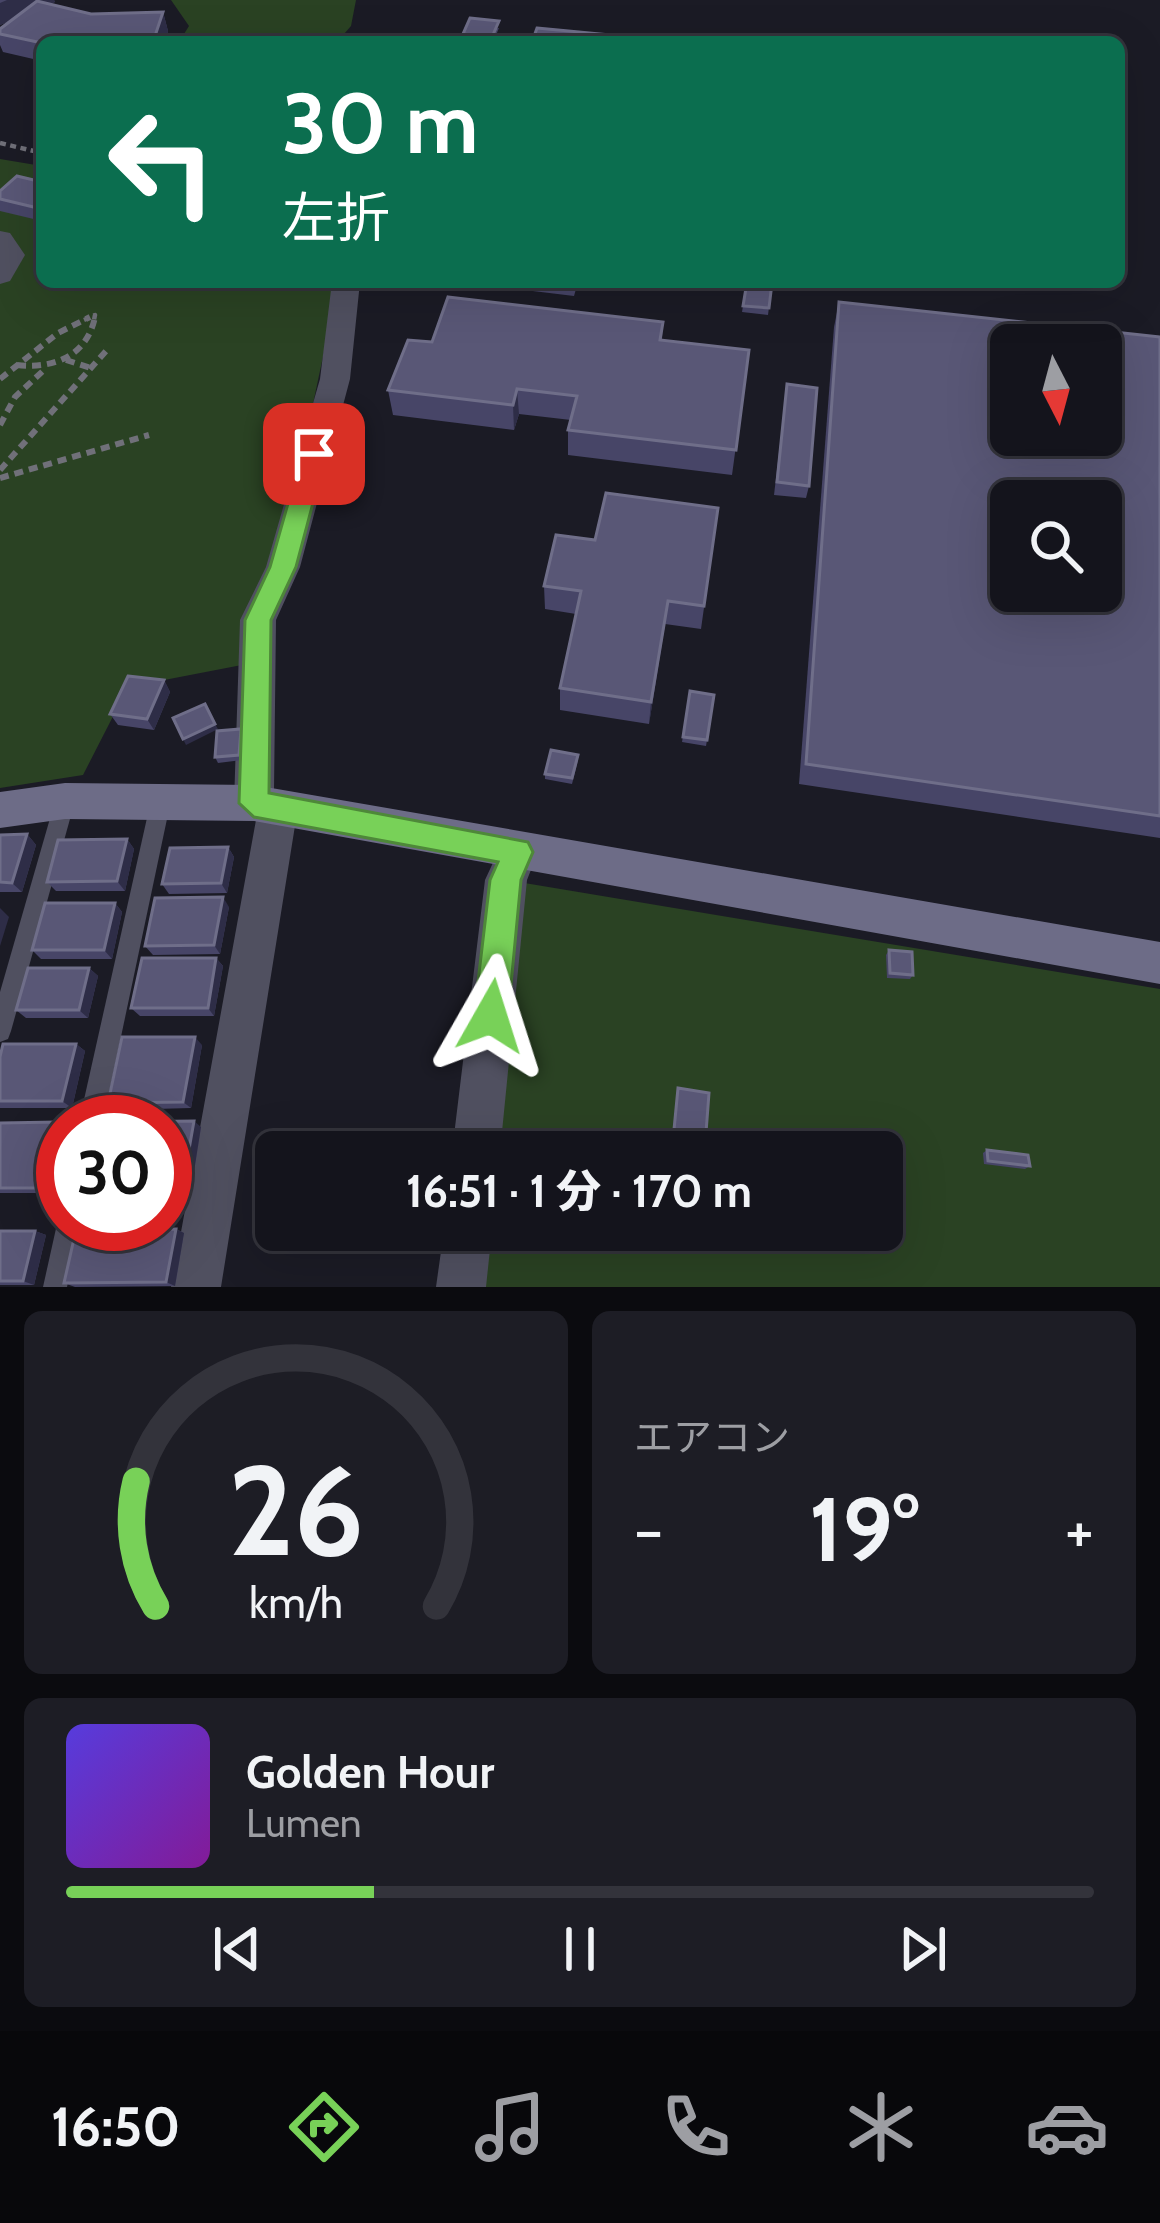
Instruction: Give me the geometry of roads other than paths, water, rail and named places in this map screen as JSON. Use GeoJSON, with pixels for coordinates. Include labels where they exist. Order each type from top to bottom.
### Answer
{"type":"FeatureCollection","features":[{"type":"Feature","properties":{"kind":"street"},"geometry":{"type":"LineString","coordinates":[[0,239],[11,255],[0,275]]}},
{"type":"Feature","properties":{"kind":"street"},"geometry":{"type":"LineString","coordinates":[[196,1287],[266,805],[258,620],[283,567],[335,379],[345,288]]}},
{"type":"Feature","properties":{"kind":"street"},"geometry":{"type":"LineString","coordinates":[[0,810],[65,801],[266,805],[1160,963]]}},
{"type":"Feature","properties":{"kind":"street"},"geometry":{"type":"LineString","coordinates":[[478,1131],[506,880],[518,852]]}},
{"type":"Feature","properties":{"kind":"street"},"geometry":{"type":"LineString","coordinates":[[461,1287],[465,1251]]}},
{"type":"Feature","properties":{"kind":"lane"},"geometry":{"type":"LineString","coordinates":[[97,1095],[161,800]]}},
{"type":"Feature","properties":{"kind":"lane"},"geometry":{"type":"LineString","coordinates":[[0,1031],[65,801]]}},
{"type":"Feature","properties":{"kind":"lane"},"geometry":{"type":"LineString","coordinates":[[55,1287],[63,1251]]}}]}
